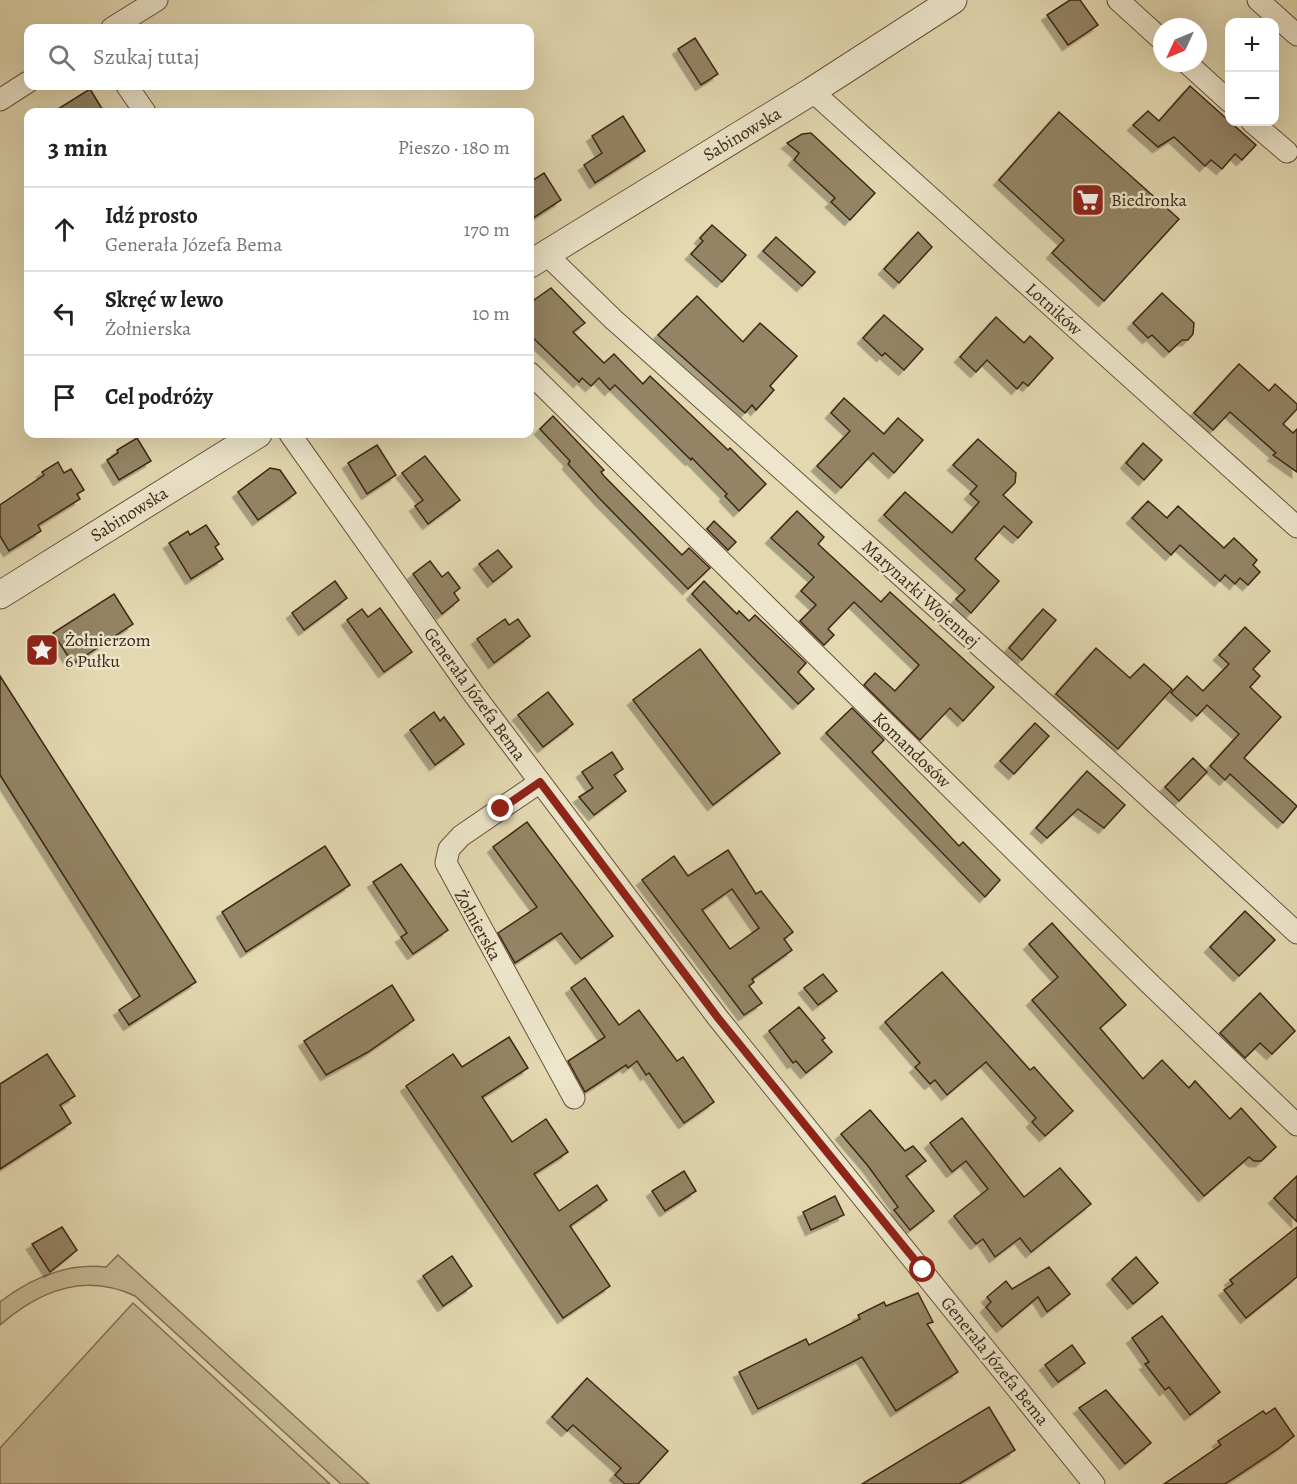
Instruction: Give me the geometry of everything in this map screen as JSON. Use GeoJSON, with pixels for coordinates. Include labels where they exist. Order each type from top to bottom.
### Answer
{"type":"FeatureCollection","features":[{"type":"Feature","properties":{"kind":"street"},"geometry":{"type":"LineString","coordinates":[[118,24],[157,0]]}},
{"type":"Feature","properties":{"kind":"street","name":"Sabinowska"},"geometry":{"type":"LineString","coordinates":[[538,259],[812,91],[953,0]]}},
{"type":"Feature","properties":{"kind":"street"},"geometry":{"type":"LineString","coordinates":[[1118,0],[1153,32]]}},
{"type":"Feature","properties":{"kind":"street"},"geometry":{"type":"LineString","coordinates":[[1258,0],[1297,36]]}},
{"type":"Feature","properties":{"kind":"street"},"geometry":{"type":"LineString","coordinates":[[1196,72],[1225,98]]}},
{"type":"Feature","properties":{"kind":"street"},"geometry":{"type":"LineString","coordinates":[[0,100],[24,84]]}},
{"type":"Feature","properties":{"kind":"street"},"geometry":{"type":"LineString","coordinates":[[130,90],[142,108]]}},
{"type":"Feature","properties":{"kind":"street","name":"Lotników"},"geometry":{"type":"LineString","coordinates":[[812,91],[1297,527]]}},
{"type":"Feature","properties":{"kind":"street"},"geometry":{"type":"LineString","coordinates":[[1257,126],[1287,152]]}},
{"type":"Feature","properties":{"kind":"street","name":"Marynarki Wojennej"},"geometry":{"type":"LineString","coordinates":[[538,259],[614,320],[1128,778],[1297,933]]}},
{"type":"Feature","properties":{"kind":"street","name":"Komandosów"},"geometry":{"type":"LineString","coordinates":[[534,377],[1148,982],[1297,1125]]}},
{"type":"Feature","properties":{"kind":"street","name":"Sabinowska"},"geometry":{"type":"LineString","coordinates":[[0,595],[252,438]]}},
{"type":"Feature","properties":{"kind":"street","name":"Generała Józefa Bema"},"geometry":{"type":"LineString","coordinates":[[294,438],[473,693],[718,1018],[1094,1484]]}},
{"type":"Feature","properties":{"kind":"street","name":"Żołnierska"},"geometry":{"type":"LineString","coordinates":[[540,782],[461,836],[449,849],[446,863],[574,1098]]}},
{"type":"Feature","properties":{"kind":"shaded area"},"geometry":{"type":"Polygon","coordinates":[[[118,1255],[369,1484],[341,1484],[135,1296],[98,1285],[64,1288],[31,1302],[0,1325],[0,1302],[12,1293],[37,1279],[63,1270],[77,1267],[106,1267],[118,1255]]]}},
{"type":"Feature","properties":{"kind":"shaded area"},"geometry":{"type":"Polygon","coordinates":[[[133,1303],[330,1484],[0,1484],[0,1448],[133,1303]]]}},
{"type":"Feature","properties":{"kind":"building"},"geometry":{"type":"Polygon","coordinates":[[[1070,0],[1080,0],[1098,25],[1068,45],[1047,15],[1070,0]]]}},
{"type":"Feature","properties":{"kind":"building"},"geometry":{"type":"Polygon","coordinates":[[[695,38],[718,74],[701,85],[678,49],[695,38]]]}},
{"type":"Feature","properties":{"kind":"building"},"geometry":{"type":"Polygon","coordinates":[[[1190,86],[1225,117],[1225,126],[1235,126],[1256,145],[1242,160],[1235,154],[1222,169],[1211,160],[1205,166],[1174,137],[1158,147],[1133,125],[1148,111],[1159,121],[1190,86]]]}},
{"type":"Feature","properties":{"kind":"building"},"geometry":{"type":"Polygon","coordinates":[[[91,90],[102,108],[59,108],[91,90]]]}},
{"type":"Feature","properties":{"kind":"building","name":"Biedronka"},"geometry":{"type":"Polygon","coordinates":[[[1059,112],[1179,219],[1104,301],[1052,253],[1064,240],[999,180],[1059,112]]]}},
{"type":"Feature","properties":{"kind":"building"},"geometry":{"type":"Polygon","coordinates":[[[623,116],[645,151],[595,183],[584,165],[602,153],[592,136],[623,116]]]}},
{"type":"Feature","properties":{"kind":"building"},"geometry":{"type":"Polygon","coordinates":[[[811,133],[875,193],[850,220],[831,202],[835,198],[794,160],[799,153],[787,143],[802,134],[811,133]]]}},
{"type":"Feature","properties":{"kind":"building"},"geometry":{"type":"Polygon","coordinates":[[[544,173],[561,200],[534,217],[534,179],[544,173]]]}},
{"type":"Feature","properties":{"kind":"building"},"geometry":{"type":"Polygon","coordinates":[[[712,225],[746,255],[722,282],[691,254],[703,241],[700,238],[712,225]]]}},
{"type":"Feature","properties":{"kind":"building"},"geometry":{"type":"Polygon","coordinates":[[[918,232],[932,247],[899,283],[884,269],[918,232]]]}},
{"type":"Feature","properties":{"kind":"building"},"geometry":{"type":"Polygon","coordinates":[[[776,237],[815,272],[802,286],[763,251],[776,237]]]}},
{"type":"Feature","properties":{"kind":"building"},"geometry":{"type":"Polygon","coordinates":[[[551,288],[585,323],[573,332],[604,363],[614,354],[643,384],[650,376],[728,450],[730,448],[766,484],[739,511],[725,496],[727,494],[692,458],[691,460],[615,385],[610,390],[599,378],[591,386],[582,378],[579,382],[534,339],[534,300],[551,288]]]}},
{"type":"Feature","properties":{"kind":"building"},"geometry":{"type":"Polygon","coordinates":[[[1162,293],[1194,323],[1193,334],[1188,340],[1182,340],[1169,352],[1152,335],[1148,338],[1133,323],[1162,293]]]}},
{"type":"Feature","properties":{"kind":"building"},"geometry":{"type":"Polygon","coordinates":[[[697,296],[743,342],[760,323],[797,356],[770,386],[774,390],[756,410],[752,405],[745,413],[658,335],[697,296]]]}},
{"type":"Feature","properties":{"kind":"building"},"geometry":{"type":"Polygon","coordinates":[[[884,315],[923,349],[904,370],[885,353],[882,356],[863,338],[884,315]]]}},
{"type":"Feature","properties":{"kind":"building"},"geometry":{"type":"Polygon","coordinates":[[[996,317],[1024,343],[1030,336],[1053,358],[1028,386],[1023,382],[1017,389],[987,360],[976,372],[960,357],[996,317]]]}},
{"type":"Feature","properties":{"kind":"building"},"geometry":{"type":"Polygon","coordinates":[[[1239,364],[1269,391],[1275,384],[1297,404],[1297,409],[1283,424],[1293,433],[1297,429],[1297,472],[1273,455],[1276,453],[1230,412],[1213,430],[1194,413],[1239,364]]]}},
{"type":"Feature","properties":{"kind":"building"},"geometry":{"type":"Polygon","coordinates":[[[844,398],[884,434],[898,418],[923,440],[894,473],[873,453],[841,488],[817,466],[850,431],[831,413],[844,398]]]}},
{"type":"Feature","properties":{"kind":"building"},"geometry":{"type":"Polygon","coordinates":[[[553,416],[604,470],[601,472],[604,476],[682,555],[689,548],[710,568],[688,589],[599,498],[568,464],[570,461],[540,429],[553,416]]]}},
{"type":"Feature","properties":{"kind":"building"},"geometry":{"type":"Polygon","coordinates":[[[137,438],[151,461],[119,480],[107,460],[118,453],[117,450],[137,438]]]}},
{"type":"Feature","properties":{"kind":"building"},"geometry":{"type":"Polygon","coordinates":[[[978,439],[1016,473],[1015,483],[1003,495],[1032,522],[1018,538],[1004,526],[975,559],[999,581],[971,613],[956,599],[965,590],[884,515],[905,492],[952,533],[979,502],[970,494],[977,486],[953,465],[978,439]]]}},
{"type":"Feature","properties":{"kind":"building"},"geometry":{"type":"Polygon","coordinates":[[[1143,443],[1162,460],[1144,480],[1126,463],[1143,443]]]}},
{"type":"Feature","properties":{"kind":"building"},"geometry":{"type":"Polygon","coordinates":[[[377,445],[396,475],[367,494],[348,463],[377,445]]]}},
{"type":"Feature","properties":{"kind":"building"},"geometry":{"type":"Polygon","coordinates":[[[425,456],[460,500],[428,524],[415,506],[423,500],[402,473],[425,456]]]}},
{"type":"Feature","properties":{"kind":"building"},"geometry":{"type":"Polygon","coordinates":[[[58,462],[64,473],[71,469],[84,490],[77,494],[80,499],[38,525],[41,531],[9,551],[0,536],[0,505],[44,475],[42,472],[58,462]]]}},
{"type":"Feature","properties":{"kind":"building"},"geometry":{"type":"Polygon","coordinates":[[[270,468],[280,470],[296,493],[258,520],[238,492],[270,468]]]}},
{"type":"Feature","properties":{"kind":"building"},"geometry":{"type":"Polygon","coordinates":[[[1148,501],[1167,518],[1178,506],[1224,548],[1234,538],[1257,560],[1253,565],[1260,572],[1248,585],[1240,578],[1235,584],[1225,575],[1220,581],[1180,545],[1171,555],[1132,518],[1148,501]]]}},
{"type":"Feature","properties":{"kind":"building"},"geometry":{"type":"Polygon","coordinates":[[[797,511],[824,537],[818,544],[881,602],[890,592],[994,687],[963,721],[950,708],[920,740],[864,685],[875,673],[895,691],[919,665],[854,602],[828,629],[834,635],[824,645],[800,621],[816,605],[801,591],[814,577],[771,538],[797,511]]]}},
{"type":"Feature","properties":{"kind":"building"},"geometry":{"type":"Polygon","coordinates":[[[714,521],[736,542],[728,550],[707,529],[714,521]]]}},
{"type":"Feature","properties":{"kind":"building"},"geometry":{"type":"Polygon","coordinates":[[[206,525],[219,544],[215,547],[223,559],[191,579],[169,543],[188,531],[190,535],[206,525]]]}},
{"type":"Feature","properties":{"kind":"building"},"geometry":{"type":"Polygon","coordinates":[[[498,550],[512,567],[493,582],[479,564],[498,550]]]}},
{"type":"Feature","properties":{"kind":"building"},"geometry":{"type":"Polygon","coordinates":[[[430,561],[442,577],[448,572],[460,588],[454,593],[459,600],[442,614],[413,574],[430,561]]]}},
{"type":"Feature","properties":{"kind":"building"},"geometry":{"type":"Polygon","coordinates":[[[335,581],[347,598],[304,630],[292,613],[335,581]]]}},
{"type":"Feature","properties":{"kind":"building"},"geometry":{"type":"Polygon","coordinates":[[[704,581],[737,614],[739,611],[749,621],[755,615],[806,663],[798,672],[814,689],[798,704],[692,594],[704,581]]]}},
{"type":"Feature","properties":{"kind":"building"},"geometry":{"type":"Polygon","coordinates":[[[114,594],[133,624],[73,664],[53,633],[114,594]]]}},
{"type":"Feature","properties":{"kind":"building"},"geometry":{"type":"Polygon","coordinates":[[[380,608],[412,652],[384,672],[347,620],[362,609],[368,617],[380,608]]]}},
{"type":"Feature","properties":{"kind":"building"},"geometry":{"type":"Polygon","coordinates":[[[1043,609],[1056,620],[1022,660],[1009,648],[1043,609]]]}},
{"type":"Feature","properties":{"kind":"building"},"geometry":{"type":"Polygon","coordinates":[[[505,619],[509,625],[518,619],[530,636],[494,663],[477,639],[505,619]]]}},
{"type":"Feature","properties":{"kind":"building"},"geometry":{"type":"Polygon","coordinates":[[[1245,627],[1270,651],[1253,669],[1260,676],[1250,687],[1281,717],[1244,758],[1297,806],[1283,823],[1230,774],[1225,780],[1210,766],[1239,734],[1207,705],[1197,716],[1171,693],[1187,676],[1203,691],[1229,664],[1219,655],[1245,627]]]}},
{"type":"Feature","properties":{"kind":"building"},"geometry":{"type":"Polygon","coordinates":[[[1096,648],[1130,678],[1144,664],[1172,689],[1118,749],[1056,694],[1096,648]]]}},
{"type":"Feature","properties":{"kind":"building"},"geometry":{"type":"Polygon","coordinates":[[[700,649],[780,753],[713,805],[633,700],[700,649]]]}},
{"type":"Feature","properties":{"kind":"building"},"geometry":{"type":"Polygon","coordinates":[[[0,676],[196,982],[129,1025],[119,1010],[140,996],[0,775],[0,676]]]}},
{"type":"Feature","properties":{"kind":"building"},"geometry":{"type":"Polygon","coordinates":[[[548,692],[573,724],[543,747],[518,715],[548,692]]]}},
{"type":"Feature","properties":{"kind":"building"},"geometry":{"type":"Polygon","coordinates":[[[852,708],[884,740],[872,752],[959,846],[963,842],[1000,880],[985,897],[826,733],[852,708]]]}},
{"type":"Feature","properties":{"kind":"building"},"geometry":{"type":"Polygon","coordinates":[[[434,712],[440,721],[444,717],[464,744],[435,765],[410,730],[434,712]]]}},
{"type":"Feature","properties":{"kind":"building"},"geometry":{"type":"Polygon","coordinates":[[[1035,723],[1049,736],[1014,774],[1000,761],[1035,723]]]}},
{"type":"Feature","properties":{"kind":"building"},"geometry":{"type":"Polygon","coordinates":[[[612,752],[623,769],[614,775],[626,791],[594,815],[579,797],[593,788],[582,772],[612,752]]]}},
{"type":"Feature","properties":{"kind":"building"},"geometry":{"type":"Polygon","coordinates":[[[1193,758],[1207,772],[1179,801],[1165,787],[1193,758]]]}},
{"type":"Feature","properties":{"kind":"building"},"geometry":{"type":"Polygon","coordinates":[[[1087,771],[1125,805],[1104,828],[1078,809],[1047,838],[1036,828],[1087,771]]]}},
{"type":"Feature","properties":{"kind":"building"},"geometry":{"type":"Polygon","coordinates":[[[527,822],[613,936],[581,959],[561,933],[515,963],[498,933],[537,907],[493,847],[527,822]]]}},
{"type":"Feature","properties":{"kind":"building"},"geometry":{"type":"Polygon","coordinates":[[[325,846],[350,885],[246,952],[222,912],[325,846]]]}},
{"type":"Feature","properties":{"kind":"building"},"geometry":{"type":"Polygon","coordinates":[[[728,850],[756,894],[761,891],[793,932],[784,939],[792,950],[752,979],[754,982],[749,986],[762,1003],[744,1015],[642,880],[674,856],[688,876],[728,850]],[[732,889],[702,910],[730,949],[759,928],[732,889]]]}},
{"type":"Feature","properties":{"kind":"building"},"geometry":{"type":"Polygon","coordinates":[[[401,864],[448,930],[413,954],[401,937],[407,933],[373,882],[401,864]]]}},
{"type":"Feature","properties":{"kind":"building"},"geometry":{"type":"Polygon","coordinates":[[[1245,911],[1275,940],[1239,976],[1210,947],[1245,911]]]}},
{"type":"Feature","properties":{"kind":"building"},"geometry":{"type":"Polygon","coordinates":[[[1052,923],[1126,1005],[1100,1028],[1143,1079],[1162,1060],[1189,1088],[1195,1081],[1230,1119],[1241,1108],[1276,1147],[1261,1161],[1254,1161],[1249,1157],[1204,1196],[1032,1000],[1058,977],[1029,944],[1052,923]]]}},
{"type":"Feature","properties":{"kind":"building"},"geometry":{"type":"Polygon","coordinates":[[[942,972],[1030,1070],[1034,1067],[1073,1111],[1045,1136],[1032,1122],[1036,1118],[986,1062],[947,1095],[935,1080],[930,1084],[915,1067],[920,1063],[885,1022],[942,972]]]}},
{"type":"Feature","properties":{"kind":"building"},"geometry":{"type":"Polygon","coordinates":[[[823,974],[837,991],[818,1005],[804,988],[823,974]]]}},
{"type":"Feature","properties":{"kind":"building"},"geometry":{"type":"Polygon","coordinates":[[[585,978],[619,1025],[639,1010],[677,1061],[683,1057],[714,1102],[684,1123],[649,1073],[646,1075],[637,1061],[628,1068],[626,1065],[585,1092],[568,1061],[605,1037],[571,988],[585,978]]]}},
{"type":"Feature","properties":{"kind":"building"},"geometry":{"type":"Polygon","coordinates":[[[392,985],[414,1020],[368,1052],[326,1075],[304,1041],[392,985]]]}},
{"type":"Feature","properties":{"kind":"building"},"geometry":{"type":"Polygon","coordinates":[[[1260,993],[1295,1031],[1272,1054],[1260,1043],[1245,1058],[1220,1033],[1260,993]]]}},
{"type":"Feature","properties":{"kind":"building"},"geometry":{"type":"Polygon","coordinates":[[[799,1007],[825,1038],[822,1040],[832,1052],[806,1073],[796,1061],[793,1063],[769,1031],[799,1007]]]}},
{"type":"Feature","properties":{"kind":"building"},"geometry":{"type":"Polygon","coordinates":[[[509,1037],[528,1068],[482,1097],[512,1142],[546,1119],[568,1152],[534,1174],[559,1211],[597,1185],[607,1200],[570,1226],[610,1286],[563,1318],[406,1086],[453,1054],[462,1067],[509,1037]]]}},
{"type":"Feature","properties":{"kind":"building"},"geometry":{"type":"Polygon","coordinates":[[[47,1054],[75,1096],[60,1105],[71,1123],[0,1169],[0,1084],[47,1054]]]}},
{"type":"Feature","properties":{"kind":"building"},"geometry":{"type":"Polygon","coordinates":[[[870,1110],[905,1151],[913,1146],[926,1161],[906,1176],[934,1211],[910,1230],[894,1210],[898,1207],[841,1134],[870,1110]]]}},
{"type":"Feature","properties":{"kind":"building"},"geometry":{"type":"Polygon","coordinates":[[[962,1118],[1024,1197],[1060,1168],[1091,1204],[1031,1252],[1020,1238],[995,1257],[983,1239],[976,1244],[954,1216],[988,1189],[966,1161],[952,1172],[930,1143],[962,1118]]]}},
{"type":"Feature","properties":{"kind":"building"},"geometry":{"type":"Polygon","coordinates":[[[684,1171],[696,1191],[665,1211],[652,1191],[684,1171]]]}},
{"type":"Feature","properties":{"kind":"building"},"geometry":{"type":"Polygon","coordinates":[[[1297,1176],[1297,1222],[1274,1198],[1297,1176]]]}},
{"type":"Feature","properties":{"kind":"building"},"geometry":{"type":"Polygon","coordinates":[[[835,1196],[844,1215],[811,1230],[803,1212],[835,1196]]]}},
{"type":"Feature","properties":{"kind":"building"},"geometry":{"type":"Polygon","coordinates":[[[62,1227],[77,1250],[50,1272],[32,1244],[62,1227]]]}},
{"type":"Feature","properties":{"kind":"building"},"geometry":{"type":"Polygon","coordinates":[[[1297,1227],[1297,1277],[1246,1318],[1224,1290],[1233,1284],[1230,1280],[1297,1227]]]}},
{"type":"Feature","properties":{"kind":"building"},"geometry":{"type":"Polygon","coordinates":[[[452,1256],[472,1286],[443,1306],[423,1276],[452,1256]]]}},
{"type":"Feature","properties":{"kind":"building"},"geometry":{"type":"Polygon","coordinates":[[[1136,1257],[1158,1283],[1133,1304],[1112,1279],[1136,1257]]]}},
{"type":"Feature","properties":{"kind":"building"},"geometry":{"type":"Polygon","coordinates":[[[1049,1267],[1070,1294],[1047,1312],[1038,1297],[1002,1327],[986,1307],[991,1302],[987,1297],[1006,1281],[1012,1289],[1049,1267]]]}},
{"type":"Feature","properties":{"kind":"building"},"geometry":{"type":"Polygon","coordinates":[[[918,1293],[933,1322],[927,1324],[958,1372],[896,1411],[862,1357],[758,1409],[739,1372],[806,1339],[809,1345],[860,1319],[858,1315],[884,1302],[886,1306],[918,1293]]]}},
{"type":"Feature","properties":{"kind":"building"},"geometry":{"type":"Polygon","coordinates":[[[1162,1316],[1220,1392],[1190,1415],[1169,1387],[1165,1390],[1145,1364],[1149,1362],[1132,1338],[1162,1316]]]}},
{"type":"Feature","properties":{"kind":"building"},"geometry":{"type":"Polygon","coordinates":[[[1072,1345],[1085,1363],[1058,1382],[1045,1365],[1072,1345]]]}},
{"type":"Feature","properties":{"kind":"building"},"geometry":{"type":"Polygon","coordinates":[[[587,1378],[668,1451],[638,1484],[625,1484],[615,1475],[621,1468],[573,1425],[567,1431],[552,1417],[587,1378]]]}},
{"type":"Feature","properties":{"kind":"building"},"geometry":{"type":"Polygon","coordinates":[[[1106,1390],[1151,1443],[1125,1464],[1079,1408],[1106,1390]]]}},
{"type":"Feature","properties":{"kind":"building"},"geometry":{"type":"Polygon","coordinates":[[[989,1407],[1015,1450],[959,1484],[862,1484],[989,1407]]]}},
{"type":"Feature","properties":{"kind":"building"},"geometry":{"type":"Polygon","coordinates":[[[1275,1408],[1294,1436],[1279,1448],[1225,1484],[1164,1484],[1221,1445],[1218,1441],[1263,1411],[1266,1414],[1275,1408]]]}},
{"type":"Feature","properties":{"kind":"place","name":"Biedronka"},"geometry":{"type":"Point","coordinates":[1088,200]}},
{"type":"Feature","properties":{"kind":"place","name":"Żołnierzom 6 Pułku"},"geometry":{"type":"Point","coordinates":[42,650]}},
{"type":"Feature","properties":{"kind":"route"},"geometry":{"type":"LineString","coordinates":[[501,809],[540,782],[718,1018],[923,1270]]}}]}
